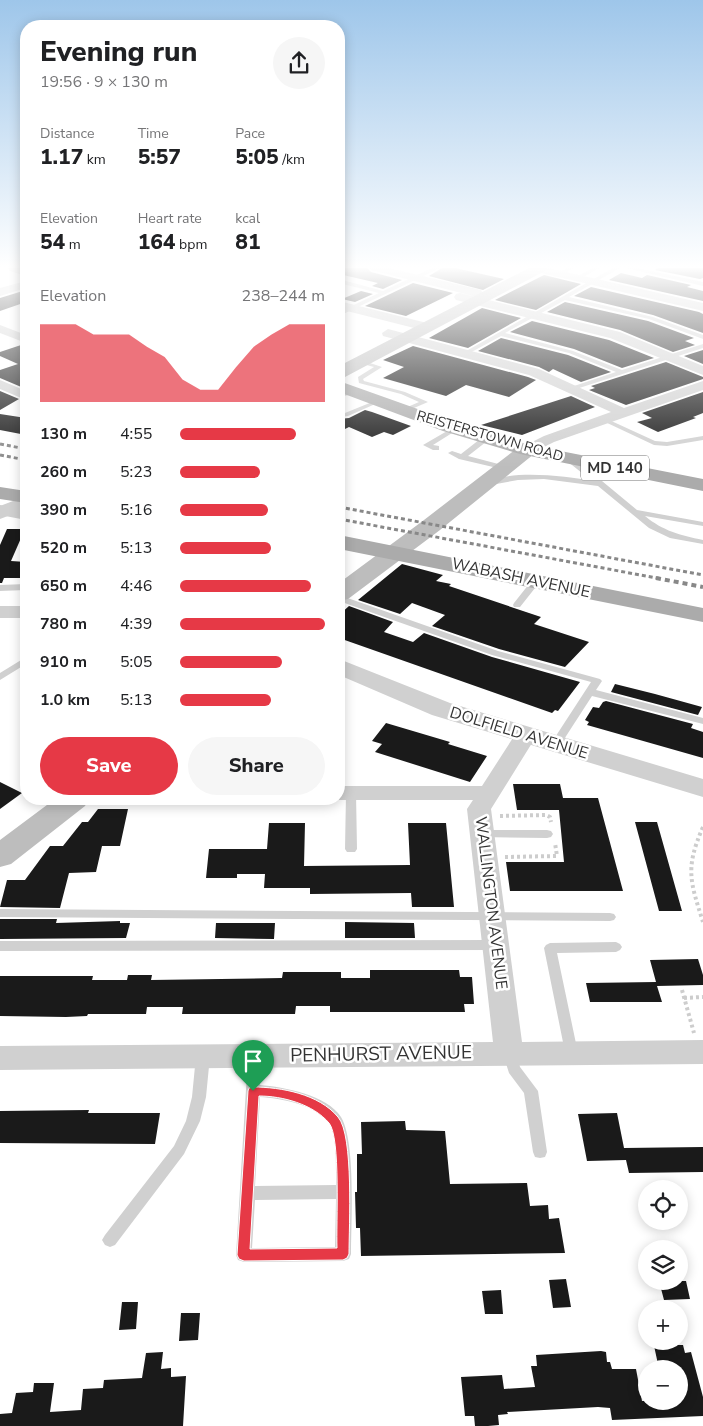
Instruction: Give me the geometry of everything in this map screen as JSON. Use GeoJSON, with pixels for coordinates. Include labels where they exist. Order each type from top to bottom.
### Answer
{"type":"FeatureCollection","features":[{"type":"Feature","properties":{"kind":"main road"},"geometry":{"type":"LineString","coordinates":[[345,357],[385,335]]}},
{"type":"Feature","properties":{"kind":"main road"},"geometry":{"type":"LineString","coordinates":[[347,386],[361,362],[402,335]]}},
{"type":"Feature","properties":{"kind":"main road","name":"REISTERSTOWN ROAD"},"geometry":{"type":"LineString","coordinates":[[347,386],[379,401],[527,450],[703,485]]}},
{"type":"Feature","properties":{"kind":"main road"},"geometry":{"type":"LineString","coordinates":[[345,587],[432,525],[527,450]]}},
{"type":"Feature","properties":{"kind":"main road"},"geometry":{"type":"LineString","coordinates":[[0,476],[20,479]]}},
{"type":"Feature","properties":{"kind":"main road"},"geometry":{"type":"LineString","coordinates":[[1,507],[20,499]]}},
{"type":"Feature","properties":{"kind":"main road","name":"WABASH AVENUE"},"geometry":{"type":"LineString","coordinates":[[345,528],[536,581],[703,615]]}},
{"type":"Feature","properties":{"kind":"main road","name":"WABASH AVENUE"},"geometry":{"type":"LineString","coordinates":[[345,542],[403,545],[703,596]]}},
{"type":"Feature","properties":{"kind":"main road"},"geometry":{"type":"LineString","coordinates":[[0,856],[66,805]]}},
{"type":"Feature","properties":{"kind":"street"},"geometry":{"type":"LineString","coordinates":[[416,335],[464,354],[534,372],[624,413]]}},
{"type":"Feature","properties":{"kind":"street"},"geometry":{"type":"LineString","coordinates":[[614,335],[703,371]]}},
{"type":"Feature","properties":{"kind":"street"},"geometry":{"type":"LineString","coordinates":[[0,384],[20,393]]}},
{"type":"Feature","properties":{"kind":"street"},"geometry":{"type":"LineString","coordinates":[[527,450],[544,441],[703,385]]}},
{"type":"Feature","properties":{"kind":"street"},"geometry":{"type":"LineString","coordinates":[[1,507],[20,503]]}},
{"type":"Feature","properties":{"kind":"street"},"geometry":{"type":"LineString","coordinates":[[1,507],[20,513]]}},
{"type":"Feature","properties":{"kind":"street"},"geometry":{"type":"LineString","coordinates":[[0,612],[20,612]]}},
{"type":"Feature","properties":{"kind":"street","name":"DOLFIELD AVENUE"},"geometry":{"type":"LineString","coordinates":[[345,669],[441,709],[555,745],[703,788]]}},
{"type":"Feature","properties":{"kind":"street","name":"WALLINGTON AVENUE"},"geometry":{"type":"LineString","coordinates":[[509,1053],[480,809],[488,793],[526,736]]}},
{"type":"Feature","properties":{"kind":"street"},"geometry":{"type":"LineString","coordinates":[[345,793],[488,793]]}},
{"type":"Feature","properties":{"kind":"street","name":"PENHURST AVENUE"},"geometry":{"type":"LineString","coordinates":[[0,1058],[571,1053],[699,1045]]}},
{"type":"Feature","properties":{"kind":"lane"},"geometry":{"type":"LineString","coordinates":[[464,354],[499,335]]}},
{"type":"Feature","properties":{"kind":"lane"},"geometry":{"type":"LineString","coordinates":[[502,335],[572,352],[622,372]]}},
{"type":"Feature","properties":{"kind":"lane"},"geometry":{"type":"LineString","coordinates":[[570,389],[703,346]]}},
{"type":"Feature","properties":{"kind":"lane"},"geometry":{"type":"LineString","coordinates":[[347,386],[403,393],[425,402],[405,410]]}},
{"type":"Feature","properties":{"kind":"lane"},"geometry":{"type":"LineString","coordinates":[[345,415],[379,401]]}},
{"type":"Feature","properties":{"kind":"lane"},"geometry":{"type":"LineString","coordinates":[[605,420],[654,443],[667,444],[703,438]]}},
{"type":"Feature","properties":{"kind":"lane"},"geometry":{"type":"LineString","coordinates":[[436,448],[427,445],[456,428]]}},
{"type":"Feature","properties":{"kind":"lane"},"geometry":{"type":"LineString","coordinates":[[667,444],[703,431]]}},
{"type":"Feature","properties":{"kind":"lane"},"geometry":{"type":"LineString","coordinates":[[462,457],[487,438]]}},
{"type":"Feature","properties":{"kind":"lane"},"geometry":{"type":"LineString","coordinates":[[452,453],[503,468]]}},
{"type":"Feature","properties":{"kind":"lane"},"geometry":{"type":"LineString","coordinates":[[570,459],[652,526],[673,536],[703,542]]}},
{"type":"Feature","properties":{"kind":"lane"},"geometry":{"type":"LineString","coordinates":[[480,486],[508,478],[538,475],[570,478],[600,484]]}},
{"type":"Feature","properties":{"kind":"lane"},"geometry":{"type":"LineString","coordinates":[[632,511],[703,524]]}},
{"type":"Feature","properties":{"kind":"lane"},"geometry":{"type":"LineString","coordinates":[[517,605],[536,581]]}},
{"type":"Feature","properties":{"kind":"lane"},"geometry":{"type":"LineString","coordinates":[[0,588],[20,588]]}},
{"type":"Feature","properties":{"kind":"lane"},"geometry":{"type":"LineString","coordinates":[[345,589],[495,653],[597,681],[555,745]]}},
{"type":"Feature","properties":{"kind":"lane"},"geometry":{"type":"LineString","coordinates":[[0,677],[20,664]]}},
{"type":"Feature","properties":{"kind":"lane"},"geometry":{"type":"LineString","coordinates":[[590,692],[703,721]]}},
{"type":"Feature","properties":{"kind":"lane"},"geometry":{"type":"LineString","coordinates":[[345,793],[351,849]]}},
{"type":"Feature","properties":{"kind":"lane"},"geometry":{"type":"LineString","coordinates":[[483,834],[547,834]]}},
{"type":"Feature","properties":{"kind":"lane"},"geometry":{"type":"LineString","coordinates":[[0,913],[610,916]]}},
{"type":"Feature","properties":{"kind":"lane"},"geometry":{"type":"LineString","coordinates":[[0,946],[497,945]]}},
{"type":"Feature","properties":{"kind":"lane"},"geometry":{"type":"LineString","coordinates":[[571,1053],[550,948],[616,947]]}},
{"type":"Feature","properties":{"kind":"lane"},"geometry":{"type":"LineString","coordinates":[[509,1053],[514,1069],[530,1091],[540,1152]]}},
{"type":"Feature","properties":{"kind":"lane"},"geometry":{"type":"LineString","coordinates":[[253,1091],[265,1091],[295,1097],[318,1108],[335,1121],[342,1142],[343,1254],[244,1255],[248,1193],[253,1091],[255,1055]]}},
{"type":"Feature","properties":{"kind":"lane"},"geometry":{"type":"LineString","coordinates":[[110,1240],[178,1150],[194,1121],[199,1097],[202,1056]]}},
{"type":"Feature","properties":{"kind":"lane"},"geometry":{"type":"LineString","coordinates":[[248,1193],[342,1192]]}},
{"type":"Feature","properties":{"kind":"path"},"geometry":{"type":"LineString","coordinates":[[703,827],[692,855],[689,874],[703,922]]}},
{"type":"Feature","properties":{"kind":"path"},"geometry":{"type":"LineString","coordinates":[[682,990],[699,1045]]}},
{"type":"Feature","properties":{"kind":"path"},"geometry":{"type":"LineString","coordinates":[[684,998],[703,997]]}},
{"type":"Feature","properties":{"kind":"building"},"geometry":{"type":"Polygon","coordinates":[[[435,335],[492,335],[468,348],[429,338],[435,335]]]}},
{"type":"Feature","properties":{"kind":"building"},"geometry":{"type":"Polygon","coordinates":[[[520,335],[587,335],[609,340],[654,358],[622,368],[574,349],[520,335]]]}},
{"type":"Feature","properties":{"kind":"building"},"geometry":{"type":"Polygon","coordinates":[[[631,335],[685,335],[694,338],[685,341],[695,345],[673,352],[631,335]]]}},
{"type":"Feature","properties":{"kind":"building"},"geometry":{"type":"Polygon","coordinates":[[[501,338],[568,355],[611,372],[581,382],[553,369],[549,372],[539,367],[478,351],[501,338]]]}},
{"type":"Feature","properties":{"kind":"building"},"geometry":{"type":"Polygon","coordinates":[[[20,345],[20,386],[0,378],[0,370],[18,364],[0,356],[0,352],[20,345]]]}},
{"type":"Feature","properties":{"kind":"building"},"geometry":{"type":"Polygon","coordinates":[[[413,346],[536,380],[509,397],[466,385],[446,396],[383,378],[404,367],[383,360],[413,346]]]}},
{"type":"Feature","properties":{"kind":"building"},"geometry":{"type":"Polygon","coordinates":[[[703,350],[703,364],[684,356],[703,350]]]}},
{"type":"Feature","properties":{"kind":"building"},"geometry":{"type":"Polygon","coordinates":[[[666,362],[703,377],[703,379],[626,405],[589,390],[595,388],[591,386],[666,362]]]}},
{"type":"Feature","properties":{"kind":"building"},"geometry":{"type":"Polygon","coordinates":[[[0,391],[19,399],[0,410],[0,391]]]}},
{"type":"Feature","properties":{"kind":"building"},"geometry":{"type":"Polygon","coordinates":[[[703,392],[703,413],[693,417],[696,418],[658,432],[637,422],[652,418],[642,413],[703,392]]]}},
{"type":"Feature","properties":{"kind":"building"},"geometry":{"type":"Polygon","coordinates":[[[571,396],[595,407],[522,435],[481,425],[571,396]]]}},
{"type":"Feature","properties":{"kind":"building"},"geometry":{"type":"Polygon","coordinates":[[[365,410],[411,426],[393,435],[384,432],[372,437],[349,427],[345,429],[345,418],[365,410]]]}},
{"type":"Feature","properties":{"kind":"building"},"geometry":{"type":"Polygon","coordinates":[[[0,414],[20,417],[20,434],[0,430],[0,414]]]}},
{"type":"Feature","properties":{"kind":"building"},"geometry":{"type":"Polygon","coordinates":[[[7,529],[20,529],[20,540],[11,561],[20,562],[20,578],[4,578],[2,583],[0,583],[0,545],[7,529]]]}},
{"type":"Feature","properties":{"kind":"building"},"geometry":{"type":"Polygon","coordinates":[[[402,564],[443,575],[436,581],[451,584],[449,586],[541,617],[534,624],[589,642],[565,667],[499,649],[432,626],[445,615],[412,603],[400,614],[358,600],[402,564]]]}},
{"type":"Feature","properties":{"kind":"building"},"geometry":{"type":"Polygon","coordinates":[[[349,606],[393,622],[384,632],[413,642],[424,633],[492,657],[580,682],[558,711],[555,710],[552,713],[345,640],[345,610],[349,606]]]}},
{"type":"Feature","properties":{"kind":"building"},"geometry":{"type":"Polygon","coordinates":[[[615,684],[702,707],[698,715],[611,692],[615,684]]]}},
{"type":"Feature","properties":{"kind":"building"},"geometry":{"type":"Polygon","coordinates":[[[606,701],[693,724],[691,728],[703,732],[703,758],[587,725],[589,722],[585,720],[593,707],[599,708],[606,701]]]}},
{"type":"Feature","properties":{"kind":"building"},"geometry":{"type":"Polygon","coordinates":[[[386,723],[450,742],[448,744],[487,756],[470,782],[375,752],[382,744],[372,741],[386,723]]]}},
{"type":"Feature","properties":{"kind":"building"},"geometry":{"type":"Polygon","coordinates":[[[0,782],[20,792],[20,794],[0,809],[0,782]]]}},
{"type":"Feature","properties":{"kind":"building"},"geometry":{"type":"Polygon","coordinates":[[[513,784],[560,784],[563,798],[598,798],[623,891],[510,891],[506,862],[564,862],[559,810],[517,810],[513,784]]]}},
{"type":"Feature","properties":{"kind":"building"},"geometry":{"type":"Polygon","coordinates":[[[98,809],[128,809],[120,846],[102,846],[96,872],[69,873],[60,908],[0,907],[7,880],[25,880],[50,846],[63,846],[82,822],[88,822],[98,809]]]}},
{"type":"Feature","properties":{"kind":"building"},"geometry":{"type":"Polygon","coordinates":[[[635,822],[657,822],[682,911],[659,911],[635,822]]]}},
{"type":"Feature","properties":{"kind":"building"},"geometry":{"type":"Polygon","coordinates":[[[269,823],[305,823],[304,866],[410,865],[408,823],[446,823],[454,907],[412,907],[411,893],[310,894],[310,888],[264,888],[265,874],[237,874],[237,878],[206,878],[209,849],[267,849],[269,823]]]}},
{"type":"Feature","properties":{"kind":"building"},"geometry":{"type":"Polygon","coordinates":[[[0,919],[57,919],[56,923],[120,921],[120,923],[130,923],[126,938],[0,939],[0,919]]]}},
{"type":"Feature","properties":{"kind":"building"},"geometry":{"type":"Polygon","coordinates":[[[345,922],[414,923],[415,938],[345,938],[345,922]]]}},
{"type":"Feature","properties":{"kind":"building"},"geometry":{"type":"Polygon","coordinates":[[[216,923],[275,923],[274,939],[215,938],[216,923]]]}},
{"type":"Feature","properties":{"kind":"building"},"geometry":{"type":"Polygon","coordinates":[[[698,959],[703,975],[703,985],[657,986],[662,1002],[590,1002],[586,983],[656,982],[650,960],[698,959]]]}},
{"type":"Feature","properties":{"kind":"building"},"geometry":{"type":"Polygon","coordinates":[[[370,970],[459,970],[460,977],[472,977],[474,1004],[464,1004],[465,1012],[330,1012],[330,1006],[296,1006],[295,1014],[182,1014],[183,1007],[147,1007],[146,1014],[88,1014],[87,1016],[66,1017],[0,1016],[0,976],[93,976],[92,980],[127,980],[128,975],[152,975],[151,980],[282,978],[283,972],[341,972],[341,978],[370,978],[370,970]]]}},
{"type":"Feature","properties":{"kind":"building"},"geometry":{"type":"Polygon","coordinates":[[[89,1110],[88,1113],[160,1113],[155,1144],[0,1143],[0,1111],[89,1110]]]}},
{"type":"Feature","properties":{"kind":"building"},"geometry":{"type":"Polygon","coordinates":[[[617,1113],[624,1148],[703,1147],[703,1172],[629,1173],[626,1160],[587,1161],[578,1114],[617,1113]]]}},
{"type":"Feature","properties":{"kind":"building"},"geometry":{"type":"Polygon","coordinates":[[[405,1121],[406,1130],[445,1131],[450,1184],[527,1183],[530,1206],[548,1205],[549,1219],[559,1218],[565,1253],[361,1256],[360,1228],[356,1228],[355,1192],[357,1192],[357,1154],[362,1154],[361,1122],[405,1121]]]}},
{"type":"Feature","properties":{"kind":"building"},"geometry":{"type":"Polygon","coordinates":[[[566,1279],[571,1307],[553,1308],[549,1280],[566,1279]]]}},
{"type":"Feature","properties":{"kind":"building"},"geometry":{"type":"Polygon","coordinates":[[[501,1290],[503,1314],[485,1314],[482,1291],[501,1290]]]}},
{"type":"Feature","properties":{"kind":"building"},"geometry":{"type":"Polygon","coordinates":[[[661,1290],[688,1290],[690,1299],[664,1300],[661,1290]]]}},
{"type":"Feature","properties":{"kind":"building"},"geometry":{"type":"Polygon","coordinates":[[[122,1302],[138,1302],[136,1329],[119,1330],[122,1302]]]}},
{"type":"Feature","properties":{"kind":"building"},"geometry":{"type":"Polygon","coordinates":[[[181,1313],[200,1313],[198,1340],[179,1341],[181,1313]]]}},
{"type":"Feature","properties":{"kind":"building"},"geometry":{"type":"Polygon","coordinates":[[[655,1350],[684,1350],[685,1353],[691,1352],[703,1397],[703,1416],[612,1420],[610,1408],[598,1407],[507,1412],[508,1414],[498,1415],[499,1425],[475,1426],[474,1416],[465,1416],[461,1377],[502,1375],[504,1389],[535,1387],[531,1366],[537,1366],[536,1355],[601,1351],[606,1352],[607,1362],[610,1362],[612,1369],[636,1369],[638,1410],[688,1410],[688,1360],[657,1360],[655,1350]]]}},
{"type":"Feature","properties":{"kind":"building"},"geometry":{"type":"Polygon","coordinates":[[[163,1352],[161,1369],[171,1368],[171,1377],[186,1376],[183,1426],[0,1426],[0,1414],[12,1413],[16,1393],[33,1392],[34,1383],[54,1383],[50,1412],[81,1410],[83,1389],[103,1388],[104,1380],[142,1378],[146,1353],[163,1352]]]}},
{"type":"Feature","properties":{"kind":"railway"},"geometry":{"type":"LineString","coordinates":[[0,444],[20,448]]}},
{"type":"Feature","properties":{"kind":"railway"},"geometry":{"type":"LineString","coordinates":[[0,455],[20,459]]}},
{"type":"Feature","properties":{"kind":"railway"},"geometry":{"type":"LineString","coordinates":[[345,508],[703,575]]}},
{"type":"Feature","properties":{"kind":"railway"},"geometry":{"type":"LineString","coordinates":[[345,520],[662,579]]}},
{"type":"Feature","properties":{"kind":"railway"},"geometry":{"type":"LineString","coordinates":[[656,578],[703,587]]}},
{"type":"Feature","properties":{"kind":"route"},"geometry":{"type":"LineString","coordinates":[[253,1091],[265,1091],[309,1102],[327,1113],[335,1121],[342,1142],[343,1254],[244,1255],[253,1091]]}}]}
